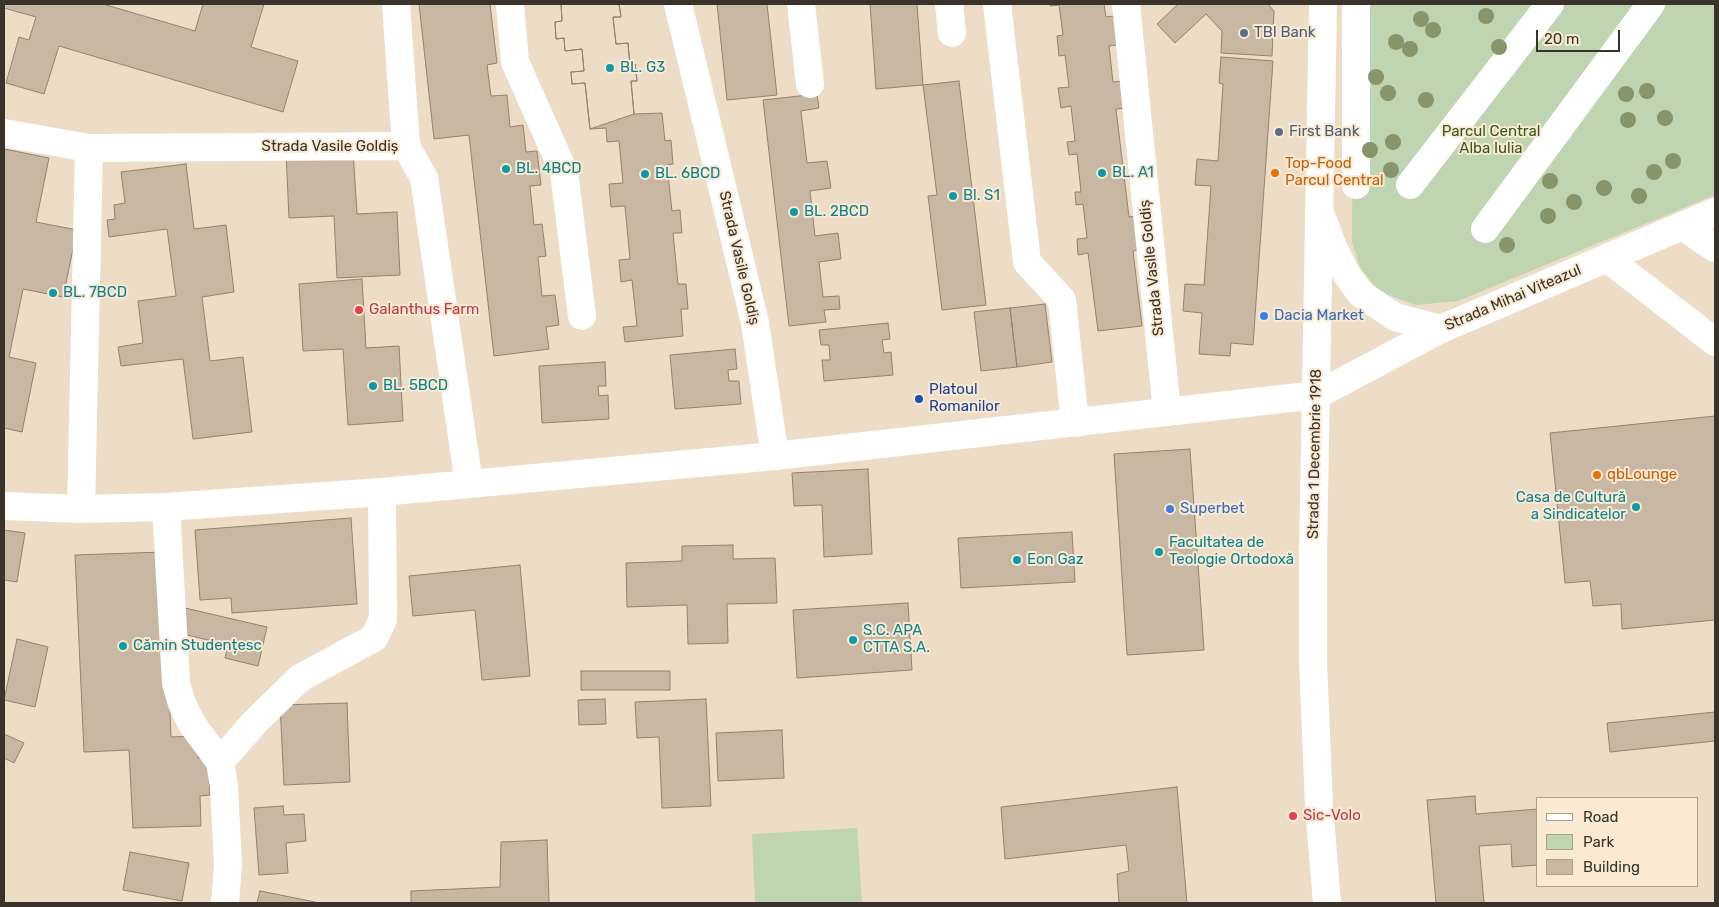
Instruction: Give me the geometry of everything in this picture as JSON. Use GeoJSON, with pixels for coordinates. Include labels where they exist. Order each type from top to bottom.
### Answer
{"type":"FeatureCollection","features":[{"type":"Feature","properties":{"kind":"street"},"geometry":{"type":"LineString","coordinates":[[396,4],[406,146]]}},
{"type":"Feature","properties":{"kind":"street"},"geometry":{"type":"LineString","coordinates":[[510,4],[515,62],[564,172],[582,316]]}},
{"type":"Feature","properties":{"kind":"street","name":"Strada Vasile Goldiș"},"geometry":{"type":"LineString","coordinates":[[678,4],[755,322],[775,456]]}},
{"type":"Feature","properties":{"kind":"street"},"geometry":{"type":"LineString","coordinates":[[801,4],[810,84]]}},
{"type":"Feature","properties":{"kind":"street"},"geometry":{"type":"LineString","coordinates":[[949,4],[952,33]]}},
{"type":"Feature","properties":{"kind":"street"},"geometry":{"type":"LineString","coordinates":[[997,4],[1028,262],[1062,300],[1075,423]]}},
{"type":"Feature","properties":{"kind":"street","name":"Strada Vasile Goldiș"},"geometry":{"type":"LineString","coordinates":[[1126,4],[1166,412]]}},
{"type":"Feature","properties":{"kind":"street","name":"Strada 1 Decembrie 1918"},"geometry":{"type":"LineString","coordinates":[[1324,4],[1318,208],[1313,661],[1318,806],[1327,903]]}},
{"type":"Feature","properties":{"kind":"street"},"geometry":{"type":"LineString","coordinates":[[1356,4],[1356,185]]}},
{"type":"Feature","properties":{"kind":"street"},"geometry":{"type":"LineString","coordinates":[[1410,185],[1550,4]]}},
{"type":"Feature","properties":{"kind":"street"},"geometry":{"type":"LineString","coordinates":[[1485,229],[1652,4]]}},
{"type":"Feature","properties":{"kind":"street","name":"Strada Vasile Goldiș"},"geometry":{"type":"LineString","coordinates":[[4,133],[89,148],[406,146],[424,178],[469,484]]}},
{"type":"Feature","properties":{"kind":"street"},"geometry":{"type":"LineString","coordinates":[[81,509],[89,148]]}},
{"type":"Feature","properties":{"kind":"street"},"geometry":{"type":"LineString","coordinates":[[1318,208],[1333,247],[1347,275],[1362,294],[1395,317],[1441,328]]}},
{"type":"Feature","properties":{"kind":"street","name":"Strada Mihai Viteazul"},"geometry":{"type":"LineString","coordinates":[[1317,395],[1441,328],[1715,212]]}},
{"type":"Feature","properties":{"kind":"street"},"geometry":{"type":"LineString","coordinates":[[1682,226],[1715,248]]}},
{"type":"Feature","properties":{"kind":"street"},"geometry":{"type":"LineString","coordinates":[[1608,258],[1715,342]]}},
{"type":"Feature","properties":{"kind":"street"},"geometry":{"type":"LineString","coordinates":[[4,506],[81,509],[166,507],[382,492],[775,456],[1317,395]]}},
{"type":"Feature","properties":{"kind":"street"},"geometry":{"type":"LineString","coordinates":[[220,762],[255,722],[300,678],[374,638],[383,619],[382,492]]}},
{"type":"Feature","properties":{"kind":"street"},"geometry":{"type":"LineString","coordinates":[[166,507],[176,683],[182,704],[192,724],[220,762],[224,787],[228,865],[225,903]]}},
{"type":"Feature","properties":{"kind":"green space","name":"Parcul Central Alba Iulia"},"geometry":{"type":"Polygon","coordinates":[[[1353,4],[1715,4],[1715,195],[1458,301],[1416,305],[1379,292],[1360,267],[1352,242],[1353,4]]]}},
{"type":"Feature","properties":{"kind":"green space"},"geometry":{"type":"Polygon","coordinates":[[[857,828],[862,903],[755,903],[752,834],[857,828]]]}},
{"type":"Feature","properties":{"kind":"building"},"geometry":{"type":"Polygon","coordinates":[[[4,4],[103,4],[195,31],[203,4],[264,4],[251,47],[298,61],[283,112],[59,46],[44,94],[6,83],[19,37],[29,40],[36,17],[4,8],[4,4]]]}},
{"type":"Feature","properties":{"kind":"building","name":"BL. 4BCD"},"geometry":{"type":"Polygon","coordinates":[[[419,4],[490,4],[497,63],[487,65],[491,96],[507,95],[510,127],[523,125],[526,152],[537,151],[541,185],[530,186],[534,225],[542,224],[546,256],[538,257],[542,296],[555,295],[559,325],[546,327],[549,349],[494,356],[469,135],[434,139],[419,4]]]}},
{"type":"Feature","properties":{"kind":"building","name":"BL. 6BCD"},"geometry":{"type":"Polygon","coordinates":[[[561,4],[619,4],[621,17],[613,17],[616,44],[628,43],[630,65],[635,64],[637,81],[631,81],[634,114],[662,113],[665,141],[671,140],[673,164],[667,165],[672,211],[680,210],[682,233],[673,233],[678,284],[686,284],[688,309],[681,309],[683,336],[625,342],[623,327],[637,326],[632,280],[621,282],[619,260],[630,259],[625,206],[611,207],[609,184],[623,183],[619,141],[607,142],[606,128],[590,129],[585,83],[572,84],[571,72],[584,71],[582,49],[565,51],[564,38],[556,39],[555,22],[562,21],[561,4]]]}},
{"type":"Feature","properties":{"kind":"building","name":"BL. G3"},"geometry":{"type":"Polygon","coordinates":[[[561,4],[619,4],[621,17],[613,17],[616,44],[628,43],[630,65],[635,64],[637,81],[631,81],[634,114],[590,129],[585,83],[572,84],[571,72],[584,71],[582,49],[565,51],[564,38],[556,39],[555,22],[562,21],[561,4]]]}},
{"type":"Feature","properties":{"kind":"building"},"geometry":{"type":"Polygon","coordinates":[[[717,4],[767,4],[777,95],[727,100],[717,4]]]}},
{"type":"Feature","properties":{"kind":"building"},"geometry":{"type":"Polygon","coordinates":[[[870,4],[917,4],[923,85],[876,89],[870,4]]]}},
{"type":"Feature","properties":{"kind":"building","name":"BL. A1"},"geometry":{"type":"Polygon","coordinates":[[[1050,4],[1104,4],[1106,17],[1114,16],[1117,45],[1109,46],[1113,82],[1122,81],[1126,108],[1116,109],[1129,217],[1137,216],[1141,249],[1133,251],[1142,326],[1098,331],[1088,253],[1078,255],[1077,239],[1087,238],[1083,204],[1076,205],[1075,192],[1081,192],[1077,154],[1069,155],[1067,142],[1075,141],[1071,106],[1061,108],[1058,88],[1069,87],[1065,55],[1059,56],[1057,36],[1063,35],[1059,5],[1050,6],[1050,4]]]}},
{"type":"Feature","properties":{"kind":"building"},"geometry":{"type":"Polygon","coordinates":[[[1178,4],[1268,4],[1274,11],[1272,56],[1221,53],[1222,31],[1206,14],[1175,43],[1157,24],[1178,4]]]}},
{"type":"Feature","properties":{"kind":"building"},"geometry":{"type":"Polygon","coordinates":[[[1221,57],[1273,61],[1253,345],[1231,343],[1230,356],[1199,354],[1202,313],[1183,311],[1185,284],[1204,285],[1211,186],[1195,185],[1197,159],[1218,161],[1223,84],[1219,83],[1221,57]]]}},
{"type":"Feature","properties":{"kind":"building","name":"Bl. S1"},"geometry":{"type":"Polygon","coordinates":[[[959,81],[986,305],[942,310],[928,196],[937,195],[923,85],[959,81]]]}},
{"type":"Feature","properties":{"kind":"building","name":"BL. 2BCD"},"geometry":{"type":"Polygon","coordinates":[[[817,94],[819,108],[801,111],[807,163],[827,161],[831,188],[810,191],[815,236],[838,233],[841,259],[819,262],[823,297],[839,296],[840,309],[824,310],[826,322],[789,326],[763,100],[817,94]]]}},
{"type":"Feature","properties":{"kind":"building","name":"BL. 7BCD"},"geometry":{"type":"Polygon","coordinates":[[[4,149],[49,158],[36,222],[77,230],[63,297],[23,289],[9,357],[36,363],[22,432],[4,428],[4,149]]]}},
{"type":"Feature","properties":{"kind":"building"},"geometry":{"type":"Polygon","coordinates":[[[353,150],[357,214],[397,212],[400,275],[337,278],[334,216],[289,218],[286,153],[353,150]]]}},
{"type":"Feature","properties":{"kind":"building"},"geometry":{"type":"Polygon","coordinates":[[[186,164],[194,229],[226,225],[234,292],[202,297],[210,361],[243,357],[252,432],[193,439],[183,359],[121,366],[118,347],[143,343],[138,301],[176,296],[167,229],[109,237],[107,220],[115,219],[114,205],[125,203],[121,172],[186,164]]]}},
{"type":"Feature","properties":{"kind":"building","name":"BL. 5BCD"},"geometry":{"type":"Polygon","coordinates":[[[362,279],[366,348],[399,346],[403,421],[348,425],[343,349],[303,351],[299,284],[362,279]]]}},
{"type":"Feature","properties":{"kind":"building"},"geometry":{"type":"Polygon","coordinates":[[[1045,304],[1052,362],[1017,367],[1010,308],[1045,304]]]}},
{"type":"Feature","properties":{"kind":"building"},"geometry":{"type":"Polygon","coordinates":[[[1010,308],[1017,367],[981,371],[974,312],[1010,308]]]}},
{"type":"Feature","properties":{"kind":"building"},"geometry":{"type":"Polygon","coordinates":[[[888,323],[890,339],[882,340],[884,353],[891,352],[893,375],[824,381],[822,360],[830,360],[829,345],[821,345],[819,330],[888,323]]]}},
{"type":"Feature","properties":{"kind":"building"},"geometry":{"type":"Polygon","coordinates":[[[735,349],[737,369],[728,370],[729,381],[739,381],[741,404],[675,409],[670,355],[735,349]]]}},
{"type":"Feature","properties":{"kind":"building"},"geometry":{"type":"Polygon","coordinates":[[[605,362],[606,386],[598,386],[599,396],[608,395],[609,419],[542,423],[539,366],[605,362]]]}},
{"type":"Feature","properties":{"kind":"building","name":"Casa de Cultură a Sindicatelor"},"geometry":{"type":"Polygon","coordinates":[[[1715,416],[1715,620],[1622,629],[1621,604],[1593,606],[1590,581],[1565,583],[1550,433],[1715,416]]]}},
{"type":"Feature","properties":{"kind":"building","name":"Facultatea de Teologie Ortodoxă"},"geometry":{"type":"Polygon","coordinates":[[[1190,449],[1204,650],[1127,655],[1114,454],[1190,449]]]}},
{"type":"Feature","properties":{"kind":"building"},"geometry":{"type":"Polygon","coordinates":[[[868,469],[872,554],[824,557],[822,505],[794,506],[792,473],[868,469]]]}},
{"type":"Feature","properties":{"kind":"building"},"geometry":{"type":"Polygon","coordinates":[[[351,518],[357,604],[232,613],[231,598],[200,600],[195,530],[351,518]]]}},
{"type":"Feature","properties":{"kind":"building"},"geometry":{"type":"Polygon","coordinates":[[[4,530],[25,533],[17,582],[4,580],[4,530]]]}},
{"type":"Feature","properties":{"kind":"building","name":"Eon Gaz"},"geometry":{"type":"Polygon","coordinates":[[[1072,532],[1075,582],[961,588],[958,538],[1072,532]]]}},
{"type":"Feature","properties":{"kind":"building"},"geometry":{"type":"Polygon","coordinates":[[[733,545],[733,559],[775,558],[777,603],[727,604],[728,643],[688,644],[687,605],[627,607],[626,563],[682,561],[682,546],[733,545]]]}},
{"type":"Feature","properties":{"kind":"building","name":"Cămin Studențesc"},"geometry":{"type":"Polygon","coordinates":[[[163,552],[171,737],[197,736],[198,758],[208,757],[210,795],[200,796],[201,826],[133,828],[129,750],[84,752],[75,555],[163,552]]]}},
{"type":"Feature","properties":{"kind":"building"},"geometry":{"type":"Polygon","coordinates":[[[520,565],[530,676],[482,680],[475,610],[413,616],[409,576],[520,565]]]}},
{"type":"Feature","properties":{"kind":"building","name":"S.C. APA CTTA S.A."},"geometry":{"type":"Polygon","coordinates":[[[908,603],[912,670],[797,678],[793,610],[908,603]]]}},
{"type":"Feature","properties":{"kind":"building"},"geometry":{"type":"Polygon","coordinates":[[[185,608],[267,627],[258,666],[225,658],[228,645],[179,633],[185,608]]]}},
{"type":"Feature","properties":{"kind":"building"},"geometry":{"type":"Polygon","coordinates":[[[17,639],[48,647],[35,707],[4,700],[17,639]]]}},
{"type":"Feature","properties":{"kind":"building"},"geometry":{"type":"Polygon","coordinates":[[[581,671],[670,671],[670,690],[581,690],[581,671]]]}},
{"type":"Feature","properties":{"kind":"building"},"geometry":{"type":"Polygon","coordinates":[[[605,699],[606,724],[579,725],[578,700],[605,699]]]}},
{"type":"Feature","properties":{"kind":"building"},"geometry":{"type":"Polygon","coordinates":[[[706,699],[711,806],[662,808],[659,737],[637,738],[635,702],[706,699]]]}},
{"type":"Feature","properties":{"kind":"building"},"geometry":{"type":"Polygon","coordinates":[[[347,703],[350,782],[284,785],[280,705],[347,703]]]}},
{"type":"Feature","properties":{"kind":"building"},"geometry":{"type":"Polygon","coordinates":[[[1715,712],[1715,741],[1610,752],[1607,723],[1715,712]]]}},
{"type":"Feature","properties":{"kind":"building"},"geometry":{"type":"Polygon","coordinates":[[[782,730],[784,778],[718,781],[716,733],[782,730]]]}},
{"type":"Feature","properties":{"kind":"building"},"geometry":{"type":"Polygon","coordinates":[[[4,734],[24,743],[14,763],[4,758],[4,734]]]}},
{"type":"Feature","properties":{"kind":"building"},"geometry":{"type":"Polygon","coordinates":[[[1177,787],[1187,903],[1119,903],[1117,874],[1129,871],[1126,845],[1005,859],[1001,807],[1177,787]]]}},
{"type":"Feature","properties":{"kind":"building"},"geometry":{"type":"Polygon","coordinates":[[[1475,796],[1476,814],[1536,809],[1536,865],[1512,867],[1511,844],[1479,846],[1484,903],[1436,903],[1427,800],[1475,796]]]}},
{"type":"Feature","properties":{"kind":"building"},"geometry":{"type":"Polygon","coordinates":[[[283,806],[284,815],[304,814],[306,841],[286,843],[288,873],[259,875],[254,808],[283,806]]]}},
{"type":"Feature","properties":{"kind":"building"},"geometry":{"type":"Polygon","coordinates":[[[547,840],[549,903],[411,903],[411,891],[500,887],[501,842],[547,840]]]}},
{"type":"Feature","properties":{"kind":"building"},"geometry":{"type":"Polygon","coordinates":[[[130,852],[189,863],[182,901],[123,890],[130,852]]]}},
{"type":"Feature","properties":{"kind":"building"},"geometry":{"type":"Polygon","coordinates":[[[260,891],[320,903],[257,903],[260,891]]]}},
{"type":"Feature","properties":{"kind":"place","name":"TBI Bank"},"geometry":{"type":"Point","coordinates":[1244,33]}},
{"type":"Feature","properties":{"kind":"place","name":"BL. G3"},"geometry":{"type":"Point","coordinates":[610,68]}},
{"type":"Feature","properties":{"kind":"place","name":"First Bank"},"geometry":{"type":"Point","coordinates":[1279,132]}},
{"type":"Feature","properties":{"kind":"place","name":"BL. 4BCD"},"geometry":{"type":"Point","coordinates":[506,169]}},
{"type":"Feature","properties":{"kind":"place","name":"BL. A1"},"geometry":{"type":"Point","coordinates":[1102,173]}},
{"type":"Feature","properties":{"kind":"place","name":"Top-Food Parcul Central"},"geometry":{"type":"Point","coordinates":[1275,173]}},
{"type":"Feature","properties":{"kind":"place","name":"BL. 6BCD"},"geometry":{"type":"Point","coordinates":[645,174]}},
{"type":"Feature","properties":{"kind":"place","name":"Bl. S1"},"geometry":{"type":"Point","coordinates":[953,196]}},
{"type":"Feature","properties":{"kind":"place","name":"BL. 2BCD"},"geometry":{"type":"Point","coordinates":[794,212]}},
{"type":"Feature","properties":{"kind":"place","name":"BL. 7BCD"},"geometry":{"type":"Point","coordinates":[53,293]}},
{"type":"Feature","properties":{"kind":"place","name":"Galanthus Farm"},"geometry":{"type":"Point","coordinates":[359,310]}},
{"type":"Feature","properties":{"kind":"place","name":"Dacia Market"},"geometry":{"type":"Point","coordinates":[1264,316]}},
{"type":"Feature","properties":{"kind":"place","name":"BL. 5BCD"},"geometry":{"type":"Point","coordinates":[373,386]}},
{"type":"Feature","properties":{"kind":"place","name":"Platoul Romanilor"},"geometry":{"type":"Point","coordinates":[919,399]}},
{"type":"Feature","properties":{"kind":"place","name":"qbLounge"},"geometry":{"type":"Point","coordinates":[1597,475]}},
{"type":"Feature","properties":{"kind":"place","name":"Casa de Cultură a Sindicatelor"},"geometry":{"type":"Point","coordinates":[1636,507]}},
{"type":"Feature","properties":{"kind":"place","name":"Superbet"},"geometry":{"type":"Point","coordinates":[1170,509]}},
{"type":"Feature","properties":{"kind":"place","name":"Facultatea de Teologie Ortodoxă"},"geometry":{"type":"Point","coordinates":[1159,552]}},
{"type":"Feature","properties":{"kind":"place","name":"Eon Gaz"},"geometry":{"type":"Point","coordinates":[1017,560]}},
{"type":"Feature","properties":{"kind":"place","name":"S.C. APA CTTA S.A."},"geometry":{"type":"Point","coordinates":[853,640]}},
{"type":"Feature","properties":{"kind":"place","name":"Cămin Studențesc"},"geometry":{"type":"Point","coordinates":[123,646]}},
{"type":"Feature","properties":{"kind":"place","name":"Sic-Volo"},"geometry":{"type":"Point","coordinates":[1293,816]}}]}
